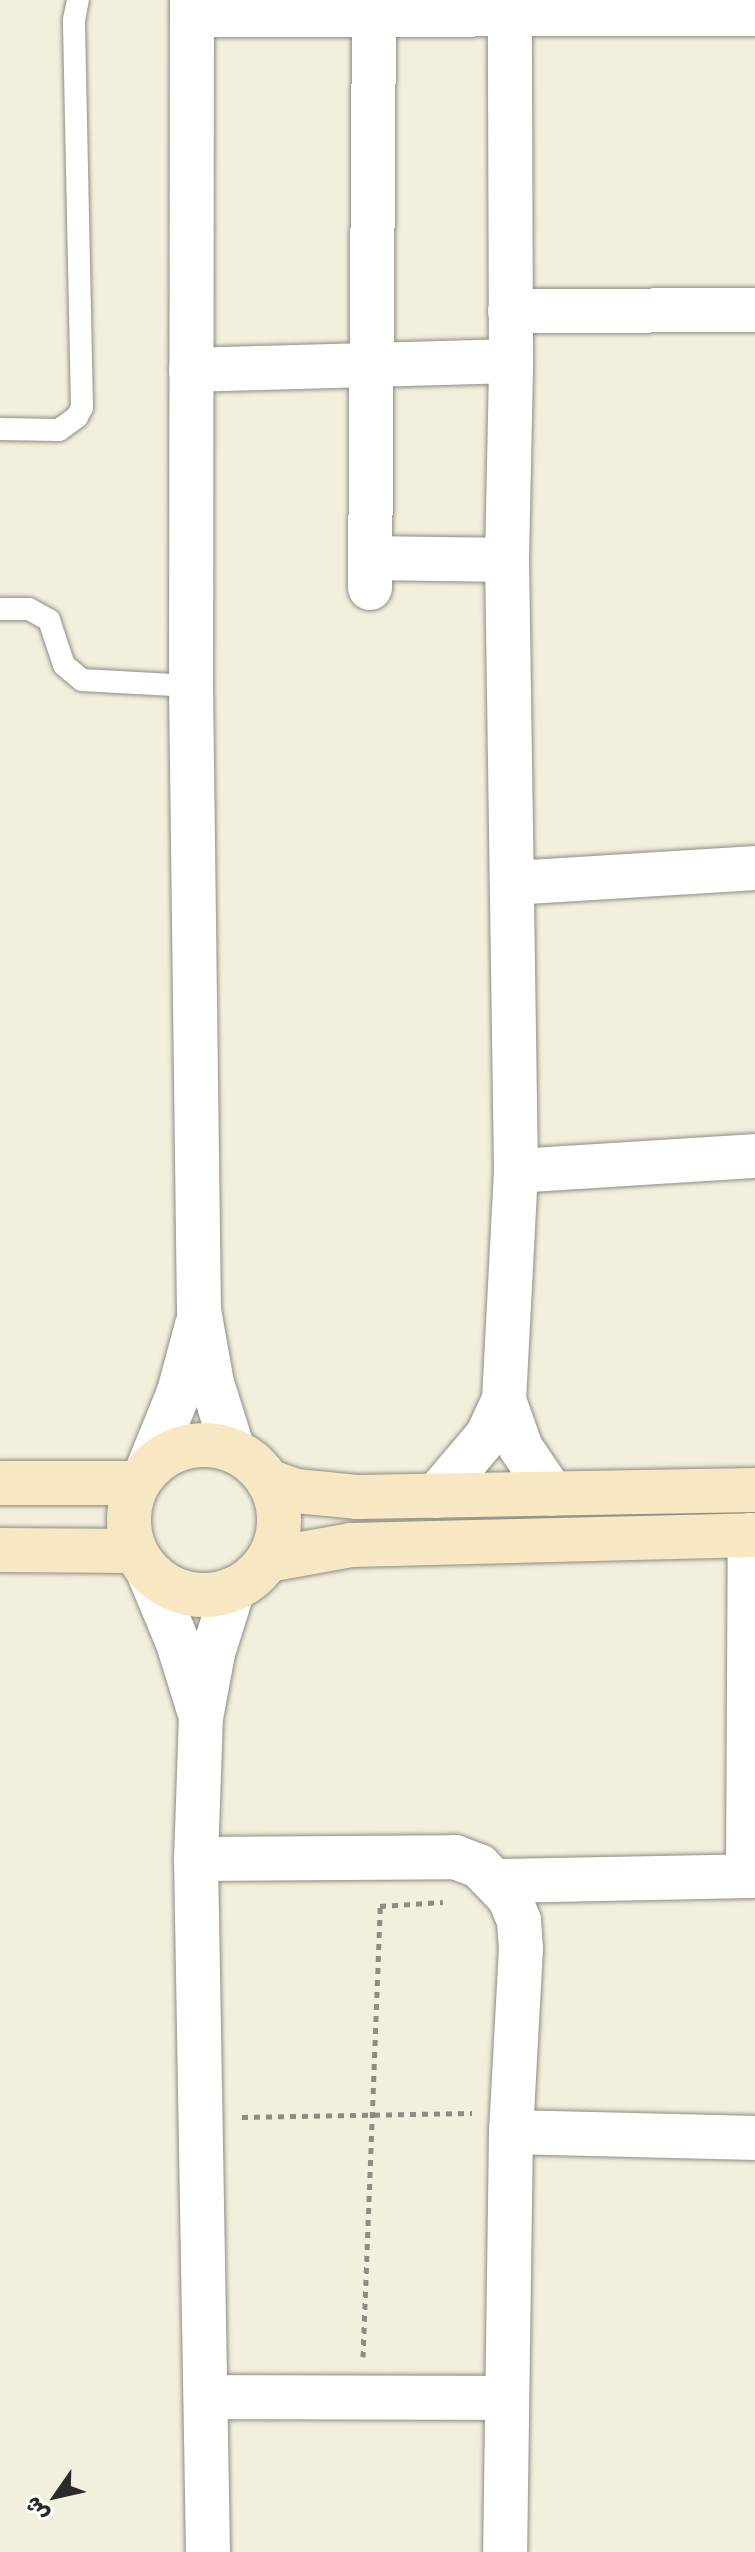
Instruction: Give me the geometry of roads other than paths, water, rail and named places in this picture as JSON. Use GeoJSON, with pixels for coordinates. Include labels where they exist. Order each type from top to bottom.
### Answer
{"type":"FeatureCollection","features":[{"type":"Feature","properties":{"kind":"street"},"geometry":{"type":"LineString","coordinates":[[233,1450],[212,1383],[199,1315],[191,686],[192,7],[374,15],[755,14]]}},
{"type":"Feature","properties":{"kind":"street"},"geometry":{"type":"LineString","coordinates":[[374,15],[370,573],[507,560]]}},
{"type":"Feature","properties":{"kind":"street"},"geometry":{"type":"LineString","coordinates":[[436,1496],[487,1436],[504,1400],[516,1171],[507,560],[511,361],[510,15]]}},
{"type":"Feature","properties":{"kind":"street"},"geometry":{"type":"LineString","coordinates":[[510,311],[755,310]]}},
{"type":"Feature","properties":{"kind":"street"},"geometry":{"type":"LineString","coordinates":[[191,370],[511,361]]}},
{"type":"Feature","properties":{"kind":"street"},"geometry":{"type":"LineString","coordinates":[[512,883],[755,868]]}},
{"type":"Feature","properties":{"kind":"street"},"geometry":{"type":"LineString","coordinates":[[516,1171],[755,1156]]}},
{"type":"Feature","properties":{"kind":"street"},"geometry":{"type":"LineString","coordinates":[[199,1315],[179,1392],[129,1505],[128,1529],[178,1643],[201,1718]]}},
{"type":"Feature","properties":{"kind":"street"},"geometry":{"type":"LineString","coordinates":[[504,1400],[521,1448],[552,1494]]}},
{"type":"Feature","properties":{"kind":"street"},"geometry":{"type":"LineString","coordinates":[[0,1483],[144,1474],[175,1449],[204,1444],[233,1450],[259,1468],[278,1506],[278,1534],[268,1560],[253,1577],[233,1589],[211,1595],[188,1593],[166,1585],[141,1561],[0,1550]]}},
{"type":"Feature","properties":{"kind":"street"},"geometry":{"type":"LineString","coordinates":[[268,1481],[327,1496],[755,1490]]}},
{"type":"Feature","properties":{"kind":"street"},"geometry":{"type":"LineString","coordinates":[[268,1560],[351,1545],[752,1535],[752,1876],[503,1889]]}},
{"type":"Feature","properties":{"kind":"street"},"geometry":{"type":"LineString","coordinates":[[208,2552],[196,1859],[201,1718],[213,1653],[233,1589]]}},
{"type":"Feature","properties":{"kind":"street"},"geometry":{"type":"LineString","coordinates":[[196,1859],[455,1857],[479,1866],[503,1889],[519,1921],[521,1948],[512,2122],[505,2398],[505,2552]]}},
{"type":"Feature","properties":{"kind":"street"},"geometry":{"type":"LineString","coordinates":[[512,2122],[755,2138]]}},
{"type":"Feature","properties":{"kind":"street"},"geometry":{"type":"LineString","coordinates":[[206,2397],[505,2398]]}},
{"type":"Feature","properties":{"kind":"lane"},"geometry":{"type":"LineString","coordinates":[[0,429],[59,430],[77,417],[82,407],[74,20],[78,0]]}},
{"type":"Feature","properties":{"kind":"lane"},"geometry":{"type":"LineString","coordinates":[[0,609],[29,609],[49,620],[64,665],[82,680],[191,686]]}}]}
